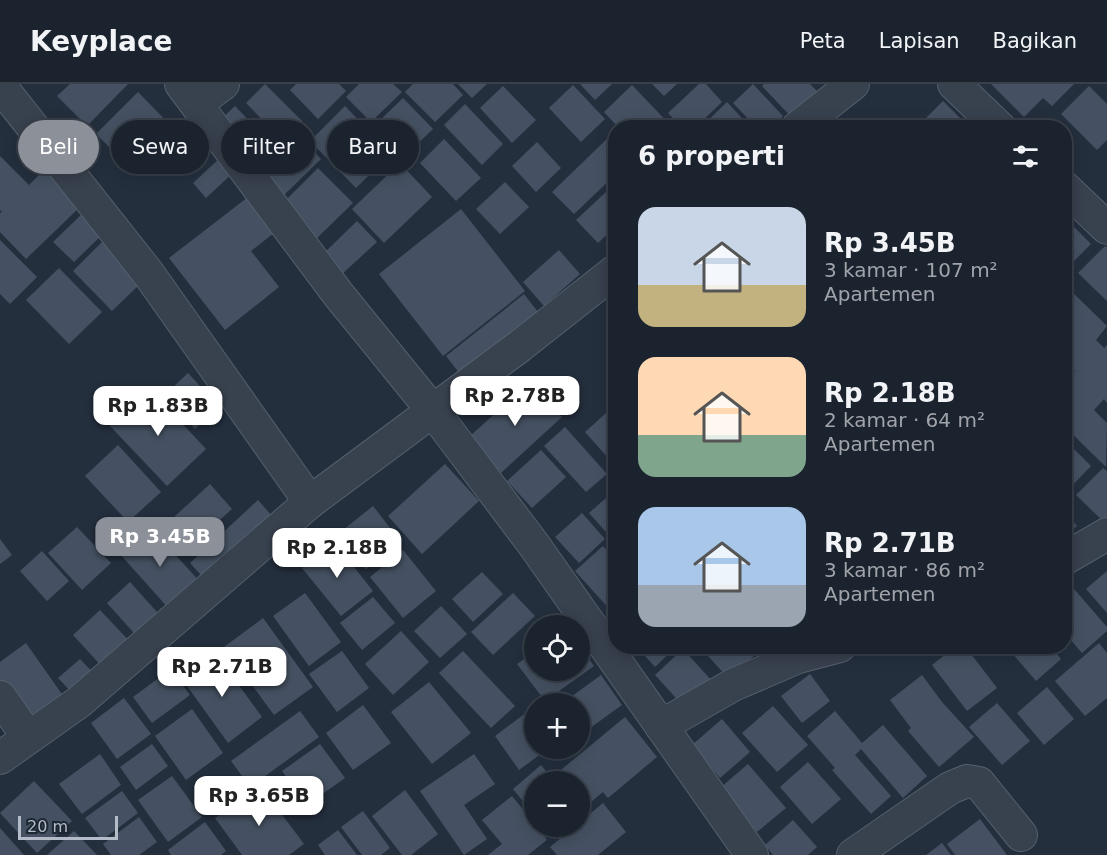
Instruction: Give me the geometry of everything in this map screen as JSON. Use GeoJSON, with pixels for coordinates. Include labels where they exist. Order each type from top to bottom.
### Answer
{"type":"FeatureCollection","features":[{"type":"Feature","properties":{"kind":"street"},"geometry":{"type":"LineString","coordinates":[[223,84],[189,94],[338,294],[433,411],[534,545],[608,650]]}},
{"type":"Feature","properties":{"kind":"street"},"geometry":{"type":"LineString","coordinates":[[807,120],[853,84]]}},
{"type":"Feature","properties":{"kind":"street"},"geometry":{"type":"LineString","coordinates":[[954,84],[992,120]]}},
{"type":"Feature","properties":{"kind":"street"},"geometry":{"type":"LineString","coordinates":[[2,88],[148,273],[310,502]]}},
{"type":"Feature","properties":{"kind":"street"},"geometry":{"type":"LineString","coordinates":[[1072,195],[1107,228]]}},
{"type":"Feature","properties":{"kind":"street"},"geometry":{"type":"LineString","coordinates":[[0,758],[79,702],[310,502],[520,346],[608,277]]}},
{"type":"Feature","properties":{"kind":"street"},"geometry":{"type":"LineString","coordinates":[[1072,554],[1107,534]]}},
{"type":"Feature","properties":{"kind":"street"},"geometry":{"type":"LineString","coordinates":[[610,654],[752,855]]}},
{"type":"Feature","properties":{"kind":"street"},"geometry":{"type":"LineString","coordinates":[[661,726],[744,680],[809,654]]}},
{"type":"Feature","properties":{"kind":"street"},"geometry":{"type":"LineString","coordinates":[[0,697],[28,737]]}},
{"type":"Feature","properties":{"kind":"street"},"geometry":{"type":"LineString","coordinates":[[853,855],[950,788],[967,781],[979,783],[1021,835]]}},
{"type":"Feature","properties":{"kind":"building"},"geometry":{"type":"Polygon","coordinates":[[[70,84],[128,84],[93,120],[81,120],[57,96],[70,84]]]}},
{"type":"Feature","properties":{"kind":"building"},"geometry":{"type":"Polygon","coordinates":[[[265,84],[301,120],[263,120],[246,103],[265,84]]]}},
{"type":"Feature","properties":{"kind":"building"},"geometry":{"type":"Polygon","coordinates":[[[296,84],[339,84],[346,91],[318,119],[290,90],[296,84]]]}},
{"type":"Feature","properties":{"kind":"building"},"geometry":{"type":"Polygon","coordinates":[[[359,84],[393,84],[402,92],[373,120],[369,120],[346,97],[359,84]]]}},
{"type":"Feature","properties":{"kind":"building"},"geometry":{"type":"Polygon","coordinates":[[[413,84],[453,84],[463,95],[435,122],[405,92],[413,84]]]}},
{"type":"Feature","properties":{"kind":"building"},"geometry":{"type":"Polygon","coordinates":[[[458,84],[487,84],[472,98],[458,84]]]}},
{"type":"Feature","properties":{"kind":"building"},"geometry":{"type":"Polygon","coordinates":[[[580,84],[612,84],[595,100],[580,84]]]}},
{"type":"Feature","properties":{"kind":"building"},"geometry":{"type":"Polygon","coordinates":[[[652,84],[677,84],[664,96],[652,84]]]}},
{"type":"Feature","properties":{"kind":"building"},"geometry":{"type":"Polygon","coordinates":[[[699,84],[706,84],[722,102],[703,120],[675,120],[668,113],[699,84]]]}},
{"type":"Feature","properties":{"kind":"building"},"geometry":{"type":"Polygon","coordinates":[[[753,84],[783,116],[779,120],[749,120],[733,103],[753,84]]]}},
{"type":"Feature","properties":{"kind":"building"},"geometry":{"type":"Polygon","coordinates":[[[764,84],[810,84],[822,96],[794,120],[762,86],[764,84]]]}},
{"type":"Feature","properties":{"kind":"building"},"geometry":{"type":"Polygon","coordinates":[[[991,84],[1074,84],[1052,106],[1043,98],[1024,117],[991,84]]]}},
{"type":"Feature","properties":{"kind":"building"},"geometry":{"type":"Polygon","coordinates":[[[573,85],[605,119],[581,142],[549,108],[573,85]]]}},
{"type":"Feature","properties":{"kind":"building"},"geometry":{"type":"Polygon","coordinates":[[[632,85],[665,120],[612,120],[604,112],[632,85]]]}},
{"type":"Feature","properties":{"kind":"building"},"geometry":{"type":"Polygon","coordinates":[[[503,86],[536,120],[512,143],[480,108],[503,86]]]}},
{"type":"Feature","properties":{"kind":"building"},"geometry":{"type":"Polygon","coordinates":[[[1089,86],[1107,104],[1107,140],[1097,150],[1072,125],[1072,120],[1067,120],[1061,114],[1089,86]]]}},
{"type":"Feature","properties":{"kind":"building"},"geometry":{"type":"Polygon","coordinates":[[[138,92],[165,120],[111,120],[111,149],[99,137],[99,131],[138,92]]]}},
{"type":"Feature","properties":{"kind":"building"},"geometry":{"type":"Polygon","coordinates":[[[403,98],[433,129],[419,142],[419,120],[380,120],[403,98]]]}},
{"type":"Feature","properties":{"kind":"building"},"geometry":{"type":"Polygon","coordinates":[[[943,101],[962,120],[924,120],[943,101]]]}},
{"type":"Feature","properties":{"kind":"building"},"geometry":{"type":"Polygon","coordinates":[[[727,102],[744,120],[708,120],[727,102]]]}},
{"type":"Feature","properties":{"kind":"building"},"geometry":{"type":"Polygon","coordinates":[[[465,104],[503,144],[482,165],[444,125],[465,104]]]}},
{"type":"Feature","properties":{"kind":"building"},"geometry":{"type":"Polygon","coordinates":[[[235,106],[248,120],[221,120],[221,133],[214,126],[235,106]]]}},
{"type":"Feature","properties":{"kind":"building"},"geometry":{"type":"Polygon","coordinates":[[[345,106],[358,120],[331,120],[345,106]]]}},
{"type":"Feature","properties":{"kind":"building"},"geometry":{"type":"Polygon","coordinates":[[[327,124],[327,158],[315,146],[315,136],[327,124]]]}},
{"type":"Feature","properties":{"kind":"building"},"geometry":{"type":"Polygon","coordinates":[[[608,138],[608,182],[574,214],[552,192],[608,138]]]}},
{"type":"Feature","properties":{"kind":"building"},"geometry":{"type":"Polygon","coordinates":[[[444,139],[481,178],[456,201],[420,163],[444,139]]]}},
{"type":"Feature","properties":{"kind":"building"},"geometry":{"type":"Polygon","coordinates":[[[537,142],[561,168],[536,192],[512,166],[537,142]]]}},
{"type":"Feature","properties":{"kind":"building"},"geometry":{"type":"Polygon","coordinates":[[[315,153],[321,159],[315,165],[315,153]]]}},
{"type":"Feature","properties":{"kind":"building"},"geometry":{"type":"Polygon","coordinates":[[[0,156],[29,185],[40,174],[50,174],[81,206],[26,259],[0,232],[0,213],[2,212],[0,210],[0,156]]]}},
{"type":"Feature","properties":{"kind":"building"},"geometry":{"type":"Polygon","coordinates":[[[221,157],[221,174],[232,174],[206,198],[193,183],[203,174],[209,174],[209,168],[221,157]]]}},
{"type":"Feature","properties":{"kind":"building"},"geometry":{"type":"Polygon","coordinates":[[[318,168],[353,203],[314,241],[280,206],[312,174],[315,174],[318,168]]]}},
{"type":"Feature","properties":{"kind":"building"},"geometry":{"type":"Polygon","coordinates":[[[261,174],[306,174],[281,198],[259,176],[261,174]]]}},
{"type":"Feature","properties":{"kind":"building"},"geometry":{"type":"Polygon","coordinates":[[[342,174],[370,174],[356,188],[342,174]]]}},
{"type":"Feature","properties":{"kind":"building"},"geometry":{"type":"Polygon","coordinates":[[[389,174],[410,174],[432,197],[384,243],[352,209],[389,174]]]}},
{"type":"Feature","properties":{"kind":"building"},"geometry":{"type":"Polygon","coordinates":[[[505,182],[529,207],[500,234],[476,209],[505,182]]]}},
{"type":"Feature","properties":{"kind":"building"},"geometry":{"type":"Polygon","coordinates":[[[606,192],[608,194],[608,234],[598,243],[576,220],[606,192]]]}},
{"type":"Feature","properties":{"kind":"building"},"geometry":{"type":"Polygon","coordinates":[[[252,194],[279,229],[251,251],[279,287],[225,330],[169,258],[252,194]]]}},
{"type":"Feature","properties":{"kind":"building"},"geometry":{"type":"Polygon","coordinates":[[[461,209],[525,291],[443,356],[379,274],[461,209]]]}},
{"type":"Feature","properties":{"kind":"building"},"geometry":{"type":"Polygon","coordinates":[[[83,213],[103,234],[74,262],[53,242],[83,213]]]}},
{"type":"Feature","properties":{"kind":"building"},"geometry":{"type":"Polygon","coordinates":[[[357,221],[377,242],[341,275],[322,255],[357,221]]]}},
{"type":"Feature","properties":{"kind":"building"},"geometry":{"type":"Polygon","coordinates":[[[1072,225],[1091,244],[1072,263],[1072,225]]]}},
{"type":"Feature","properties":{"kind":"building"},"geometry":{"type":"Polygon","coordinates":[[[0,240],[37,277],[10,304],[0,294],[0,240]]]}},
{"type":"Feature","properties":{"kind":"building"},"geometry":{"type":"Polygon","coordinates":[[[103,241],[142,282],[112,311],[73,271],[103,241]]]}},
{"type":"Feature","properties":{"kind":"building"},"geometry":{"type":"Polygon","coordinates":[[[1105,246],[1107,247],[1107,301],[1078,273],[1105,246]]]}},
{"type":"Feature","properties":{"kind":"building"},"geometry":{"type":"Polygon","coordinates":[[[559,250],[580,274],[544,306],[523,282],[559,250]]]}},
{"type":"Feature","properties":{"kind":"building"},"geometry":{"type":"Polygon","coordinates":[[[59,268],[102,312],[69,344],[26,300],[59,268]]]}},
{"type":"Feature","properties":{"kind":"building"},"geometry":{"type":"Polygon","coordinates":[[[1072,292],[1107,326],[1096,340],[1104,348],[1107,345],[1107,403],[1104,399],[1094,410],[1107,423],[1106,467],[1072,434],[1072,374],[1075,371],[1072,368],[1072,292]]]}},
{"type":"Feature","properties":{"kind":"building"},"geometry":{"type":"Polygon","coordinates":[[[524,294],[545,321],[467,383],[446,356],[524,294]]]}},
{"type":"Feature","properties":{"kind":"building"},"geometry":{"type":"Polygon","coordinates":[[[188,373],[219,407],[195,429],[164,396],[188,373]]]}},
{"type":"Feature","properties":{"kind":"building"},"geometry":{"type":"Polygon","coordinates":[[[530,382],[562,417],[501,473],[469,437],[530,382]]]}},
{"type":"Feature","properties":{"kind":"building"},"geometry":{"type":"Polygon","coordinates":[[[150,389],[206,449],[167,486],[110,426],[150,389]]]}},
{"type":"Feature","properties":{"kind":"building"},"geometry":{"type":"Polygon","coordinates":[[[608,411],[608,458],[585,432],[608,411]]]}},
{"type":"Feature","properties":{"kind":"building"},"geometry":{"type":"Polygon","coordinates":[[[565,427],[607,474],[586,492],[544,446],[565,427]]]}},
{"type":"Feature","properties":{"kind":"building"},"geometry":{"type":"Polygon","coordinates":[[[118,445],[161,492],[128,522],[85,476],[118,445]]]}},
{"type":"Feature","properties":{"kind":"building"},"geometry":{"type":"Polygon","coordinates":[[[1072,447],[1091,466],[1072,486],[1072,447]]]}},
{"type":"Feature","properties":{"kind":"building"},"geometry":{"type":"Polygon","coordinates":[[[541,450],[566,477],[532,508],[507,481],[541,450]]]}},
{"type":"Feature","properties":{"kind":"building"},"geometry":{"type":"Polygon","coordinates":[[[445,464],[479,501],[422,554],[388,516],[445,464]]]}},
{"type":"Feature","properties":{"kind":"building"},"geometry":{"type":"Polygon","coordinates":[[[1103,468],[1107,471],[1107,525],[1076,495],[1103,468]]]}},
{"type":"Feature","properties":{"kind":"building"},"geometry":{"type":"Polygon","coordinates":[[[210,484],[232,509],[183,553],[161,529],[210,484]]]}},
{"type":"Feature","properties":{"kind":"building"},"geometry":{"type":"Polygon","coordinates":[[[608,496],[608,534],[589,513],[608,496]]]}},
{"type":"Feature","properties":{"kind":"building"},"geometry":{"type":"Polygon","coordinates":[[[258,500],[279,524],[211,586],[190,563],[258,500]]]}},
{"type":"Feature","properties":{"kind":"building"},"geometry":{"type":"Polygon","coordinates":[[[373,506],[401,542],[366,569],[338,534],[373,506]]]}},
{"type":"Feature","properties":{"kind":"building"},"geometry":{"type":"Polygon","coordinates":[[[582,513],[605,539],[579,563],[555,537],[582,513]]]}},
{"type":"Feature","properties":{"kind":"building"},"geometry":{"type":"Polygon","coordinates":[[[1072,520],[1077,526],[1072,530],[1072,520]]]}},
{"type":"Feature","properties":{"kind":"building"},"geometry":{"type":"Polygon","coordinates":[[[149,526],[201,583],[170,610],[119,553],[149,526]]]}},
{"type":"Feature","properties":{"kind":"building"},"geometry":{"type":"Polygon","coordinates":[[[77,527],[111,563],[82,590],[48,553],[77,527]]]}},
{"type":"Feature","properties":{"kind":"building"},"geometry":{"type":"Polygon","coordinates":[[[0,539],[12,555],[0,564],[0,539]]]}},
{"type":"Feature","properties":{"kind":"building"},"geometry":{"type":"Polygon","coordinates":[[[334,542],[373,591],[341,616],[302,568],[334,542]]]}},
{"type":"Feature","properties":{"kind":"building"},"geometry":{"type":"Polygon","coordinates":[[[603,546],[608,551],[608,607],[575,571],[603,546]]]}},
{"type":"Feature","properties":{"kind":"building"},"geometry":{"type":"Polygon","coordinates":[[[403,550],[436,591],[403,618],[370,577],[403,550]]]}},
{"type":"Feature","properties":{"kind":"building"},"geometry":{"type":"Polygon","coordinates":[[[42,551],[69,581],[47,601],[20,571],[42,551]]]}},
{"type":"Feature","properties":{"kind":"building"},"geometry":{"type":"Polygon","coordinates":[[[1107,571],[1107,613],[1086,589],[1107,571]]]}},
{"type":"Feature","properties":{"kind":"building"},"geometry":{"type":"Polygon","coordinates":[[[482,572],[503,594],[473,622],[452,599],[482,572]]]}},
{"type":"Feature","properties":{"kind":"building"},"geometry":{"type":"Polygon","coordinates":[[[130,582],[165,621],[142,642],[107,603],[130,582]]]}},
{"type":"Feature","properties":{"kind":"building"},"geometry":{"type":"Polygon","coordinates":[[[1074,589],[1107,627],[1107,631],[1082,653],[1072,641],[1072,591],[1074,589]]]}},
{"type":"Feature","properties":{"kind":"building"},"geometry":{"type":"Polygon","coordinates":[[[305,593],[341,642],[309,666],[273,616],[305,593]]]}},
{"type":"Feature","properties":{"kind":"building"},"geometry":{"type":"Polygon","coordinates":[[[513,593],[534,615],[524,615],[524,626],[493,655],[471,632],[513,593]]]}},
{"type":"Feature","properties":{"kind":"building"},"geometry":{"type":"Polygon","coordinates":[[[373,597],[395,623],[362,650],[340,623],[373,597]]]}},
{"type":"Feature","properties":{"kind":"building"},"geometry":{"type":"Polygon","coordinates":[[[441,606],[467,634],[440,658],[414,631],[441,606]]]}},
{"type":"Feature","properties":{"kind":"building"},"geometry":{"type":"Polygon","coordinates":[[[100,610],[134,646],[106,671],[73,635],[100,610]]]}},
{"type":"Feature","properties":{"kind":"building"},"geometry":{"type":"Polygon","coordinates":[[[263,618],[313,687],[274,715],[224,647],[263,618]]]}},
{"type":"Feature","properties":{"kind":"building"},"geometry":{"type":"Polygon","coordinates":[[[401,631],[429,662],[393,695],[365,664],[401,631]]]}},
{"type":"Feature","properties":{"kind":"building"},"geometry":{"type":"Polygon","coordinates":[[[26,643],[66,700],[31,724],[0,680],[0,662],[26,643]]]}},
{"type":"Feature","properties":{"kind":"building"},"geometry":{"type":"Polygon","coordinates":[[[1099,643],[1107,653],[1107,698],[1085,716],[1055,681],[1099,643]]]}},
{"type":"Feature","properties":{"kind":"building"},"geometry":{"type":"Polygon","coordinates":[[[342,651],[369,688],[337,712],[309,674],[342,651]]]}},
{"type":"Feature","properties":{"kind":"building"},"geometry":{"type":"Polygon","coordinates":[[[463,651],[515,706],[491,728],[439,673],[463,651]]]}},
{"type":"Feature","properties":{"kind":"building"},"geometry":{"type":"Polygon","coordinates":[[[216,654],[262,717],[228,743],[182,679],[216,654]]]}},
{"type":"Feature","properties":{"kind":"building"},"geometry":{"type":"Polygon","coordinates":[[[643,654],[669,654],[655,667],[643,654]]]}},
{"type":"Feature","properties":{"kind":"building"},"geometry":{"type":"Polygon","coordinates":[[[678,654],[688,654],[713,682],[685,708],[655,675],[678,654]]]}},
{"type":"Feature","properties":{"kind":"building"},"geometry":{"type":"Polygon","coordinates":[[[706,654],[756,654],[729,679],[706,654]]]}},
{"type":"Feature","properties":{"kind":"building"},"geometry":{"type":"Polygon","coordinates":[[[946,654],[971,654],[997,688],[967,711],[932,665],[946,654]]]}},
{"type":"Feature","properties":{"kind":"building"},"geometry":{"type":"Polygon","coordinates":[[[1013,654],[1057,654],[1061,659],[1036,681],[1013,654]]]}},
{"type":"Feature","properties":{"kind":"building"},"geometry":{"type":"Polygon","coordinates":[[[80,659],[99,679],[77,698],[58,678],[80,659]]]}},
{"type":"Feature","properties":{"kind":"building"},"geometry":{"type":"Polygon","coordinates":[[[524,659],[524,673],[517,664],[524,659]]]}},
{"type":"Feature","properties":{"kind":"building"},"geometry":{"type":"Polygon","coordinates":[[[171,669],[190,695],[152,723],[133,697],[171,669]]]}},
{"type":"Feature","properties":{"kind":"building"},"geometry":{"type":"Polygon","coordinates":[[[810,674],[830,701],[802,723],[781,696],[810,674]]]}},
{"type":"Feature","properties":{"kind":"building"},"geometry":{"type":"Polygon","coordinates":[[[601,675],[622,705],[590,728],[590,693],[576,693],[601,675]]]}},
{"type":"Feature","properties":{"kind":"building"},"geometry":{"type":"Polygon","coordinates":[[[922,675],[942,702],[974,737],[939,767],[908,731],[911,728],[890,700],[922,675]]]}},
{"type":"Feature","properties":{"kind":"building"},"geometry":{"type":"Polygon","coordinates":[[[530,681],[573,681],[556,693],[539,693],[530,681]]]}},
{"type":"Feature","properties":{"kind":"building"},"geometry":{"type":"Polygon","coordinates":[[[429,682],[471,733],[432,764],[391,712],[429,682]]]}},
{"type":"Feature","properties":{"kind":"building"},"geometry":{"type":"Polygon","coordinates":[[[1047,687],[1074,719],[1044,745],[1017,713],[1047,687]]]}},
{"type":"Feature","properties":{"kind":"building"},"geometry":{"type":"Polygon","coordinates":[[[124,698],[151,734],[117,759],[91,723],[124,698]]]}},
{"type":"Feature","properties":{"kind":"building"},"geometry":{"type":"Polygon","coordinates":[[[997,703],[1030,741],[1002,765],[969,727],[997,703]]]}},
{"type":"Feature","properties":{"kind":"building"},"geometry":{"type":"Polygon","coordinates":[[[363,705],[391,743],[353,770],[326,733],[363,705]]]}},
{"type":"Feature","properties":{"kind":"building"},"geometry":{"type":"Polygon","coordinates":[[[773,706],[808,745],[777,772],[742,733],[773,706]]]}},
{"type":"Feature","properties":{"kind":"building"},"geometry":{"type":"Polygon","coordinates":[[[192,709],[223,753],[186,780],[155,736],[192,709]]]}},
{"type":"Feature","properties":{"kind":"building"},"geometry":{"type":"Polygon","coordinates":[[[300,711],[319,737],[250,787],[231,761],[300,711]]]}},
{"type":"Feature","properties":{"kind":"building"},"geometry":{"type":"Polygon","coordinates":[[[835,711],[862,743],[883,725],[927,776],[903,798],[861,749],[855,755],[891,796],[871,814],[832,770],[835,768],[807,736],[835,711]]]}},
{"type":"Feature","properties":{"kind":"building"},"geometry":{"type":"Polygon","coordinates":[[[524,714],[524,759],[534,759],[519,770],[495,736],[524,714]]]}},
{"type":"Feature","properties":{"kind":"building"},"geometry":{"type":"Polygon","coordinates":[[[625,717],[657,757],[608,798],[603,792],[590,803],[590,771],[560,771],[574,759],[590,759],[590,746],[625,717]]]}},
{"type":"Feature","properties":{"kind":"building"},"geometry":{"type":"Polygon","coordinates":[[[722,719],[750,752],[720,778],[692,745],[722,719]]]}},
{"type":"Feature","properties":{"kind":"building"},"geometry":{"type":"Polygon","coordinates":[[[152,744],[168,766],[136,790],[120,767],[152,744]]]}},
{"type":"Feature","properties":{"kind":"building"},"geometry":{"type":"Polygon","coordinates":[[[320,744],[345,778],[307,805],[282,771],[320,744]]]}},
{"type":"Feature","properties":{"kind":"building"},"geometry":{"type":"Polygon","coordinates":[[[100,754],[121,785],[82,814],[59,784],[100,754]]]}},
{"type":"Feature","properties":{"kind":"building"},"geometry":{"type":"Polygon","coordinates":[[[474,754],[495,784],[464,805],[487,839],[464,855],[420,791],[474,754]]]}},
{"type":"Feature","properties":{"kind":"building"},"geometry":{"type":"Polygon","coordinates":[[[808,762],[841,799],[812,824],[780,787],[808,762]]]}},
{"type":"Feature","properties":{"kind":"building"},"geometry":{"type":"Polygon","coordinates":[[[748,764],[786,808],[757,832],[720,788],[748,764]]]}},
{"type":"Feature","properties":{"kind":"building"},"geometry":{"type":"Polygon","coordinates":[[[541,765],[546,771],[534,771],[541,765]]]}},
{"type":"Feature","properties":{"kind":"building"},"geometry":{"type":"Polygon","coordinates":[[[172,776],[202,817],[168,842],[138,800],[172,776]]]}},
{"type":"Feature","properties":{"kind":"building"},"geometry":{"type":"Polygon","coordinates":[[[524,780],[524,803],[513,789],[524,780]]]}},
{"type":"Feature","properties":{"kind":"building"},"geometry":{"type":"Polygon","coordinates":[[[34,781],[72,821],[37,853],[0,813],[34,781]]]}},
{"type":"Feature","properties":{"kind":"building"},"geometry":{"type":"Polygon","coordinates":[[[260,785],[304,844],[289,855],[242,855],[215,818],[260,785]]]}},
{"type":"Feature","properties":{"kind":"building"},"geometry":{"type":"Polygon","coordinates":[[[405,790],[438,834],[411,855],[402,855],[372,816],[405,790]]]}},
{"type":"Feature","properties":{"kind":"building"},"geometry":{"type":"Polygon","coordinates":[[[122,791],[138,813],[102,840],[85,818],[122,791]]]}},
{"type":"Feature","properties":{"kind":"building"},"geometry":{"type":"Polygon","coordinates":[[[512,796],[524,811],[524,837],[545,837],[547,840],[528,855],[488,855],[502,844],[482,820],[512,796]]]}},
{"type":"Feature","properties":{"kind":"building"},"geometry":{"type":"Polygon","coordinates":[[[603,803],[626,832],[598,855],[557,855],[550,847],[562,837],[590,837],[590,814],[603,803]]]}},
{"type":"Feature","properties":{"kind":"building"},"geometry":{"type":"Polygon","coordinates":[[[363,811],[390,848],[381,855],[362,855],[341,827],[363,811]]]}},
{"type":"Feature","properties":{"kind":"building"},"geometry":{"type":"Polygon","coordinates":[[[139,817],[157,842],[139,855],[111,855],[103,844],[139,817]]]}},
{"type":"Feature","properties":{"kind":"building"},"geometry":{"type":"Polygon","coordinates":[[[980,819],[1007,855],[955,855],[947,844],[980,819]]]}},
{"type":"Feature","properties":{"kind":"building"},"geometry":{"type":"Polygon","coordinates":[[[793,820],[817,847],[808,855],[773,855],[765,845],[793,820]]]}},
{"type":"Feature","properties":{"kind":"building"},"geometry":{"type":"Polygon","coordinates":[[[205,822],[226,851],[221,855],[171,855],[168,850],[205,822]]]}},
{"type":"Feature","properties":{"kind":"building"},"geometry":{"type":"Polygon","coordinates":[[[0,828],[24,855],[0,855],[0,828]]]}},
{"type":"Feature","properties":{"kind":"building"},"geometry":{"type":"Polygon","coordinates":[[[338,830],[357,855],[325,855],[318,845],[338,830]]]}},
{"type":"Feature","properties":{"kind":"building"},"geometry":{"type":"Polygon","coordinates":[[[74,831],[97,855],[47,855],[74,831]]]}},
{"type":"Feature","properties":{"kind":"building"},"geometry":{"type":"Polygon","coordinates":[[[942,843],[951,855],[926,855],[942,843]]]}}]}
